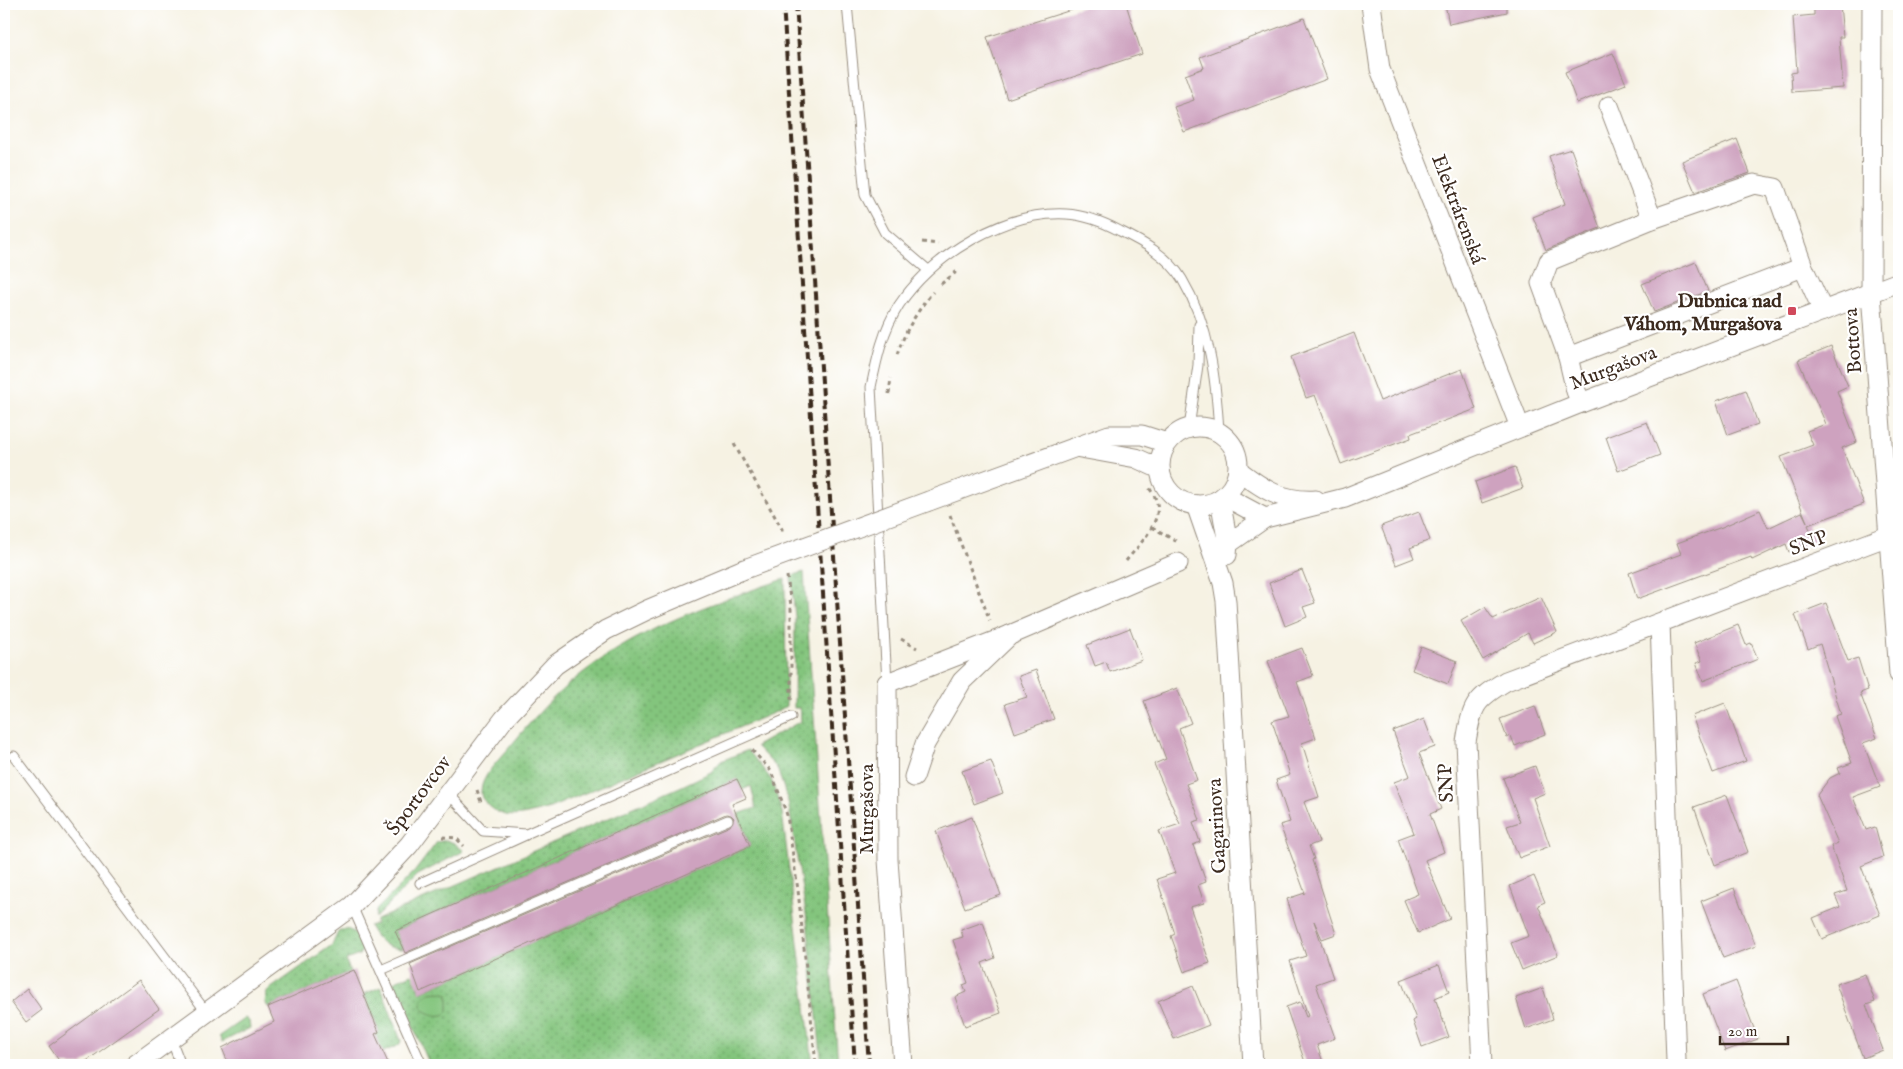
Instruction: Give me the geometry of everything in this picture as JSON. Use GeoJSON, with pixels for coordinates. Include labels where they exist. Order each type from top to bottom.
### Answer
{"type":"FeatureCollection","features":[{"type":"Feature","properties":{"kind":"street","name":"Elektrárenská"},"geometry":{"type":"LineString","coordinates":[[1371,4],[1380,69],[1520,427]]}},
{"type":"Feature","properties":{"kind":"street","name":"Bottova"},"geometry":{"type":"LineString","coordinates":[[1872,4],[1871,294],[1899,674]]}},
{"type":"Feature","properties":{"kind":"street"},"geometry":{"type":"LineString","coordinates":[[1609,106],[1652,219]]}},
{"type":"Feature","properties":{"kind":"street"},"geometry":{"type":"LineString","coordinates":[[1581,403],[1568,357],[1541,283],[1549,261],[1652,219],[1754,184],[1774,188],[1803,267],[1823,311]]}},
{"type":"Feature","properties":{"kind":"street"},"geometry":{"type":"LineString","coordinates":[[1568,357],[1803,267]]}},
{"type":"Feature","properties":{"kind":"street","name":"Murgašova"},"geometry":{"type":"LineString","coordinates":[[1228,544],[1264,518],[1345,498],[1581,403],[1899,282]]}},
{"type":"Feature","properties":{"kind":"street"},"geometry":{"type":"LineString","coordinates":[[1189,428],[1210,428],[1219,432],[1234,448],[1238,459],[1235,481],[1222,498],[1196,505],[1186,503],[1168,489],[1160,469],[1161,456],[1167,443],[1177,434],[1189,428]]}},
{"type":"Feature","properties":{"kind":"street","name":"Športovcov"},"geometry":{"type":"LineString","coordinates":[[135,1065],[352,906],[409,845],[504,719],[555,665],[606,630],[646,610],[742,570],[1109,435],[1142,435],[1167,443]]}},
{"type":"Feature","properties":{"kind":"street"},"geometry":{"type":"LineString","coordinates":[[1074,447],[1136,458],[1160,469]]}},
{"type":"Feature","properties":{"kind":"street","name":"Murgašova"},"geometry":{"type":"LineString","coordinates":[[1238,470],[1259,487],[1298,501],[1345,498]]}},
{"type":"Feature","properties":{"kind":"street"},"geometry":{"type":"LineString","coordinates":[[1222,498],[1264,518]]}},
{"type":"Feature","properties":{"kind":"street","name":"Gagarinova"},"geometry":{"type":"LineString","coordinates":[[1222,498],[1228,544],[1223,583],[1253,1065]]}},
{"type":"Feature","properties":{"kind":"street","name":"Gagarinova"},"geometry":{"type":"LineString","coordinates":[[1196,505],[1223,583]]}},
{"type":"Feature","properties":{"kind":"street","name":"SNP"},"geometry":{"type":"LineString","coordinates":[[1482,1065],[1466,742],[1470,717],[1482,695],[1506,681],[1888,536]]}},
{"type":"Feature","properties":{"kind":"street"},"geometry":{"type":"LineString","coordinates":[[887,683],[1010,635],[1178,563]]}},
{"type":"Feature","properties":{"kind":"street"},"geometry":{"type":"LineString","coordinates":[[1660,623],[1676,1062]]}},
{"type":"Feature","properties":{"kind":"street"},"geometry":{"type":"LineString","coordinates":[[914,778],[925,744],[962,681],[1010,635]]}},
{"type":"Feature","properties":{"kind":"street","name":"Murgašova"},"geometry":{"type":"LineString","coordinates":[[887,683],[888,860],[903,1065]]}},
{"type":"Feature","properties":{"kind":"lane"},"geometry":{"type":"LineString","coordinates":[[846,4],[864,195],[885,233],[928,270]]}},
{"type":"Feature","properties":{"kind":"lane"},"geometry":{"type":"LineString","coordinates":[[887,683],[871,387],[880,345],[899,305],[928,270],[946,256],[982,234],[1030,218],[1066,214],[1106,223],[1150,246],[1181,277],[1199,315],[1215,373],[1219,432]]}},
{"type":"Feature","properties":{"kind":"lane"},"geometry":{"type":"LineString","coordinates":[[1189,428],[1198,365],[1199,315]]}},
{"type":"Feature","properties":{"kind":"lane"},"geometry":{"type":"LineString","coordinates":[[420,883],[791,717]]}},
{"type":"Feature","properties":{"kind":"lane"},"geometry":{"type":"LineString","coordinates":[[14,756],[208,1013]]}},
{"type":"Feature","properties":{"kind":"lane"},"geometry":{"type":"LineString","coordinates":[[448,792],[483,831],[526,834]]}},
{"type":"Feature","properties":{"kind":"lane"},"geometry":{"type":"LineString","coordinates":[[381,970],[728,820]]}},
{"type":"Feature","properties":{"kind":"lane"},"geometry":{"type":"LineString","coordinates":[[352,906],[422,1065]]}},
{"type":"Feature","properties":{"kind":"lane"},"geometry":{"type":"LineString","coordinates":[[171,1038],[181,1065]]}},
{"type":"Feature","properties":{"kind":"path"},"geometry":{"type":"LineString","coordinates":[[895,360],[903,336],[921,306],[938,286],[955,273],[940,244],[924,244],[917,239]]}},
{"type":"Feature","properties":{"kind":"path"},"geometry":{"type":"LineString","coordinates":[[887,404],[891,377]]}},
{"type":"Feature","properties":{"kind":"path"},"geometry":{"type":"LineString","coordinates":[[1132,563],[1123,566],[1152,527],[1157,514],[1157,501],[1145,481]]}},
{"type":"Feature","properties":{"kind":"path"},"geometry":{"type":"LineString","coordinates":[[948,512],[990,622]]}},
{"type":"Feature","properties":{"kind":"path"},"geometry":{"type":"LineString","coordinates":[[982,625],[999,618]]}},
{"type":"Feature","properties":{"kind":"path"},"geometry":{"type":"LineString","coordinates":[[899,635],[902,640],[920,649]]}},
{"type":"Feature","properties":{"kind":"path"},"geometry":{"type":"LineString","coordinates":[[742,739],[771,771],[787,815],[798,890],[816,1065]]}},
{"type":"Feature","properties":{"kind":"path"},"geometry":{"type":"LineString","coordinates":[[477,784],[476,794],[483,807]]}},
{"type":"Feature","properties":{"kind":"green space"},"geometry":{"type":"Polygon","coordinates":[[[804,572],[838,1065],[822,1065],[807,920],[788,801],[777,768],[756,746],[801,721],[800,708],[794,708],[795,617],[791,576],[804,572]]]}},
{"type":"Feature","properties":{"kind":"green space"},"geometry":{"type":"Polygon","coordinates":[[[785,579],[786,706],[550,808],[522,815],[505,815],[498,812],[482,798],[482,785],[494,765],[553,698],[594,664],[645,633],[672,620],[728,598],[785,579]]]}},
{"type":"Feature","properties":{"kind":"green space"},"geometry":{"type":"Polygon","coordinates":[[[748,750],[771,779],[782,812],[813,1065],[430,1065],[393,982],[412,974],[420,992],[750,846],[738,814],[756,808],[751,786],[742,790],[737,779],[395,931],[403,949],[387,946],[375,936],[369,926],[376,924],[376,920],[682,786],[711,772],[721,761],[748,750]]]}},
{"type":"Feature","properties":{"kind":"green space"},"geometry":{"type":"Polygon","coordinates":[[[446,840],[454,843],[464,851],[418,875],[375,918],[376,910],[415,871],[437,842],[446,840]]]}},
{"type":"Feature","properties":{"kind":"green space"},"geometry":{"type":"Polygon","coordinates":[[[345,929],[357,935],[363,949],[359,955],[346,960],[350,972],[268,1007],[265,1002],[267,991],[332,945],[338,932],[345,929]]]}},
{"type":"Feature","properties":{"kind":"green space"},"geometry":{"type":"Polygon","coordinates":[[[381,987],[401,1041],[399,1045],[355,1065],[346,1065],[339,1049],[379,1032],[364,994],[381,987]]]}},
{"type":"Feature","properties":{"kind":"green space"},"geometry":{"type":"Polygon","coordinates":[[[430,993],[448,994],[448,1012],[438,1015],[422,1009],[422,998],[430,993]]]}},
{"type":"Feature","properties":{"kind":"green space"},"geometry":{"type":"Polygon","coordinates":[[[245,1018],[249,1021],[250,1028],[222,1042],[219,1036],[245,1018]]]}},
{"type":"Feature","properties":{"kind":"building"},"geometry":{"type":"Polygon","coordinates":[[[1090,4],[1126,4],[1142,54],[1007,99],[987,37],[1090,4]]]}},
{"type":"Feature","properties":{"kind":"building"},"geometry":{"type":"Polygon","coordinates":[[[1445,4],[1507,4],[1507,12],[1449,24],[1445,4]]]}},
{"type":"Feature","properties":{"kind":"building"},"geometry":{"type":"Polygon","coordinates":[[[1814,4],[1840,4],[1843,37],[1839,37],[1843,88],[1792,92],[1791,73],[1797,72],[1793,17],[1814,15],[1814,4]]]}},
{"type":"Feature","properties":{"kind":"building"},"geometry":{"type":"Polygon","coordinates":[[[1304,18],[1327,79],[1184,132],[1174,107],[1194,100],[1185,75],[1204,68],[1200,57],[1304,18]]]}},
{"type":"Feature","properties":{"kind":"building"},"geometry":{"type":"Polygon","coordinates":[[[1613,53],[1626,84],[1577,103],[1565,72],[1613,53]]]}},
{"type":"Feature","properties":{"kind":"building"},"geometry":{"type":"Polygon","coordinates":[[[1737,139],[1750,173],[1695,192],[1682,161],[1737,139]]]}},
{"type":"Feature","properties":{"kind":"building"},"geometry":{"type":"Polygon","coordinates":[[[1571,149],[1600,228],[1546,250],[1533,217],[1565,204],[1549,156],[1571,149]]]}},
{"type":"Feature","properties":{"kind":"building"},"geometry":{"type":"Polygon","coordinates":[[[1696,262],[1708,291],[1654,312],[1642,284],[1696,262]]]}},
{"type":"Feature","properties":{"kind":"building"},"geometry":{"type":"Polygon","coordinates":[[[1354,333],[1380,401],[1462,369],[1476,409],[1410,434],[1411,438],[1341,464],[1315,395],[1306,398],[1291,357],[1354,333]]]}},
{"type":"Feature","properties":{"kind":"building"},"geometry":{"type":"Polygon","coordinates":[[[1831,346],[1848,386],[1837,391],[1857,442],[1842,448],[1864,504],[1808,525],[1815,540],[1789,552],[1786,544],[1752,560],[1751,557],[1637,599],[1629,573],[1681,554],[1677,543],[1722,527],[1760,510],[1768,528],[1802,512],[1807,522],[1781,457],[1813,445],[1807,431],[1826,424],[1798,360],[1831,346]]]}},
{"type":"Feature","properties":{"kind":"building"},"geometry":{"type":"Polygon","coordinates":[[[1746,390],[1758,424],[1728,435],[1716,401],[1746,390]]]}},
{"type":"Feature","properties":{"kind":"building"},"geometry":{"type":"Polygon","coordinates":[[[1647,422],[1660,455],[1618,471],[1606,437],[1647,422]]]}},
{"type":"Feature","properties":{"kind":"building"},"geometry":{"type":"Polygon","coordinates":[[[1515,467],[1523,488],[1482,503],[1475,482],[1515,467]]]}},
{"type":"Feature","properties":{"kind":"building"},"geometry":{"type":"Polygon","coordinates":[[[1419,512],[1430,540],[1410,548],[1414,558],[1396,565],[1381,526],[1419,512]]]}},
{"type":"Feature","properties":{"kind":"building"},"geometry":{"type":"Polygon","coordinates":[[[1302,570],[1315,603],[1303,607],[1307,617],[1285,626],[1269,583],[1302,570]]]}},
{"type":"Feature","properties":{"kind":"building"},"geometry":{"type":"Polygon","coordinates":[[[1541,597],[1557,632],[1533,643],[1528,633],[1483,660],[1461,621],[1485,607],[1493,619],[1541,597]]]}},
{"type":"Feature","properties":{"kind":"building"},"geometry":{"type":"Polygon","coordinates":[[[1826,603],[1848,661],[1858,658],[1868,690],[1860,693],[1877,738],[1863,743],[1880,787],[1853,797],[1866,830],[1875,827],[1883,857],[1861,866],[1880,915],[1822,939],[1813,918],[1840,907],[1835,895],[1847,891],[1831,846],[1838,843],[1817,795],[1830,778],[1840,773],[1838,768],[1852,763],[1835,716],[1841,714],[1820,644],[1808,649],[1795,615],[1826,603]]]}},
{"type":"Feature","properties":{"kind":"building"},"geometry":{"type":"Polygon","coordinates":[[[1738,625],[1746,645],[1751,643],[1758,659],[1703,681],[1696,663],[1702,661],[1694,643],[1738,625]]]}},
{"type":"Feature","properties":{"kind":"building"},"geometry":{"type":"Polygon","coordinates":[[[1130,628],[1142,660],[1110,672],[1106,662],[1095,666],[1087,645],[1130,628]]]}},
{"type":"Feature","properties":{"kind":"building"},"geometry":{"type":"Polygon","coordinates":[[[1421,647],[1457,661],[1448,684],[1412,670],[1421,647]]]}},
{"type":"Feature","properties":{"kind":"building"},"geometry":{"type":"Polygon","coordinates":[[[1302,648],[1313,676],[1297,682],[1316,738],[1302,743],[1319,797],[1304,802],[1319,842],[1309,846],[1336,934],[1322,939],[1314,921],[1333,978],[1316,984],[1335,1038],[1317,1045],[1324,1065],[1306,1065],[1286,1007],[1300,1002],[1306,1017],[1308,1016],[1290,961],[1306,956],[1287,899],[1305,893],[1280,825],[1290,822],[1276,780],[1290,775],[1272,721],[1289,716],[1268,661],[1302,648]]]}},
{"type":"Feature","properties":{"kind":"building"},"geometry":{"type":"Polygon","coordinates":[[[1036,670],[1054,719],[1015,733],[1005,704],[1027,697],[1019,676],[1036,670]]]}},
{"type":"Feature","properties":{"kind":"building"},"geometry":{"type":"Polygon","coordinates":[[[1177,688],[1191,723],[1179,728],[1197,780],[1186,784],[1200,820],[1193,822],[1200,842],[1193,845],[1206,882],[1198,885],[1204,903],[1190,907],[1210,963],[1184,972],[1171,936],[1175,934],[1157,879],[1175,873],[1159,831],[1180,824],[1154,764],[1166,759],[1144,701],[1177,688]]]}},
{"type":"Feature","properties":{"kind":"building"},"geometry":{"type":"Polygon","coordinates":[[[1725,703],[1746,761],[1713,773],[1692,716],[1725,703]]]}},
{"type":"Feature","properties":{"kind":"building"},"geometry":{"type":"Polygon","coordinates":[[[1535,706],[1545,734],[1515,746],[1511,736],[1507,738],[1500,719],[1535,706]]]}},
{"type":"Feature","properties":{"kind":"building"},"geometry":{"type":"Polygon","coordinates":[[[1424,719],[1435,747],[1419,753],[1441,809],[1430,814],[1444,852],[1425,860],[1450,919],[1418,933],[1404,900],[1418,894],[1398,839],[1414,833],[1394,782],[1410,776],[1393,731],[1424,719]]]}},
{"type":"Feature","properties":{"kind":"building"},"geometry":{"type":"Polygon","coordinates":[[[991,761],[1003,793],[974,804],[962,771],[991,761]]]}},
{"type":"Feature","properties":{"kind":"building"},"geometry":{"type":"Polygon","coordinates":[[[1535,766],[1545,793],[1533,798],[1550,846],[1519,858],[1507,826],[1520,822],[1503,778],[1535,766]]]}},
{"type":"Feature","properties":{"kind":"building"},"geometry":{"type":"Polygon","coordinates":[[[737,779],[746,798],[732,804],[750,846],[420,992],[410,964],[730,826],[734,818],[726,814],[405,953],[395,931],[737,779]]]}},
{"type":"Feature","properties":{"kind":"building"},"geometry":{"type":"Polygon","coordinates":[[[1727,795],[1748,852],[1715,865],[1694,807],[1727,795]]]}},
{"type":"Feature","properties":{"kind":"building"},"geometry":{"type":"Polygon","coordinates":[[[972,817],[1001,895],[965,908],[936,831],[972,817]]]}},
{"type":"Feature","properties":{"kind":"building"},"geometry":{"type":"Polygon","coordinates":[[[1534,876],[1545,902],[1538,905],[1558,955],[1522,970],[1511,943],[1529,936],[1510,886],[1534,876]]]}},
{"type":"Feature","properties":{"kind":"building"},"geometry":{"type":"Polygon","coordinates":[[[1734,888],[1756,946],[1723,958],[1701,901],[1734,888]]]}},
{"type":"Feature","properties":{"kind":"building"},"geometry":{"type":"Polygon","coordinates":[[[983,922],[995,958],[982,963],[1001,1013],[965,1026],[955,997],[966,992],[963,985],[968,983],[953,940],[963,937],[961,930],[983,922]]]}},
{"type":"Feature","properties":{"kind":"building"},"geometry":{"type":"Polygon","coordinates":[[[1439,965],[1449,992],[1435,998],[1449,1037],[1422,1047],[1413,1021],[1416,1019],[1401,980],[1439,965]]]}},
{"type":"Feature","properties":{"kind":"building"},"geometry":{"type":"Polygon","coordinates":[[[354,970],[379,1032],[375,1034],[389,1065],[229,1065],[222,1048],[274,1022],[268,1007],[354,970]]]}},
{"type":"Feature","properties":{"kind":"building"},"geometry":{"type":"Polygon","coordinates":[[[1865,974],[1875,1002],[1866,1005],[1883,1050],[1863,1058],[1836,984],[1865,974]]]}},
{"type":"Feature","properties":{"kind":"building"},"geometry":{"type":"Polygon","coordinates":[[[139,980],[159,1009],[81,1065],[62,1065],[49,1046],[139,980]]]}},
{"type":"Feature","properties":{"kind":"building"},"geometry":{"type":"Polygon","coordinates":[[[1736,981],[1758,1039],[1725,1051],[1703,994],[1736,981]]]}},
{"type":"Feature","properties":{"kind":"building"},"geometry":{"type":"Polygon","coordinates":[[[1193,986],[1209,1025],[1174,1039],[1158,1001],[1193,986]]]}},
{"type":"Feature","properties":{"kind":"building"},"geometry":{"type":"Polygon","coordinates":[[[1543,988],[1553,1019],[1526,1029],[1516,998],[1543,988]]]}},
{"type":"Feature","properties":{"kind":"building"},"geometry":{"type":"Polygon","coordinates":[[[27,989],[42,1010],[26,1022],[11,1002],[27,989]]]}},
{"type":"Feature","properties":{"kind":"railway"},"geometry":{"type":"LineString","coordinates":[[783,4],[855,1065]]}},
{"type":"Feature","properties":{"kind":"railway"},"geometry":{"type":"LineString","coordinates":[[796,4],[869,1065]]}},
{"type":"Feature","properties":{"kind":"place","name":"Dubnica nad Váhom, Murgašova"},"geometry":{"type":"Point","coordinates":[1792,311]}}]}
